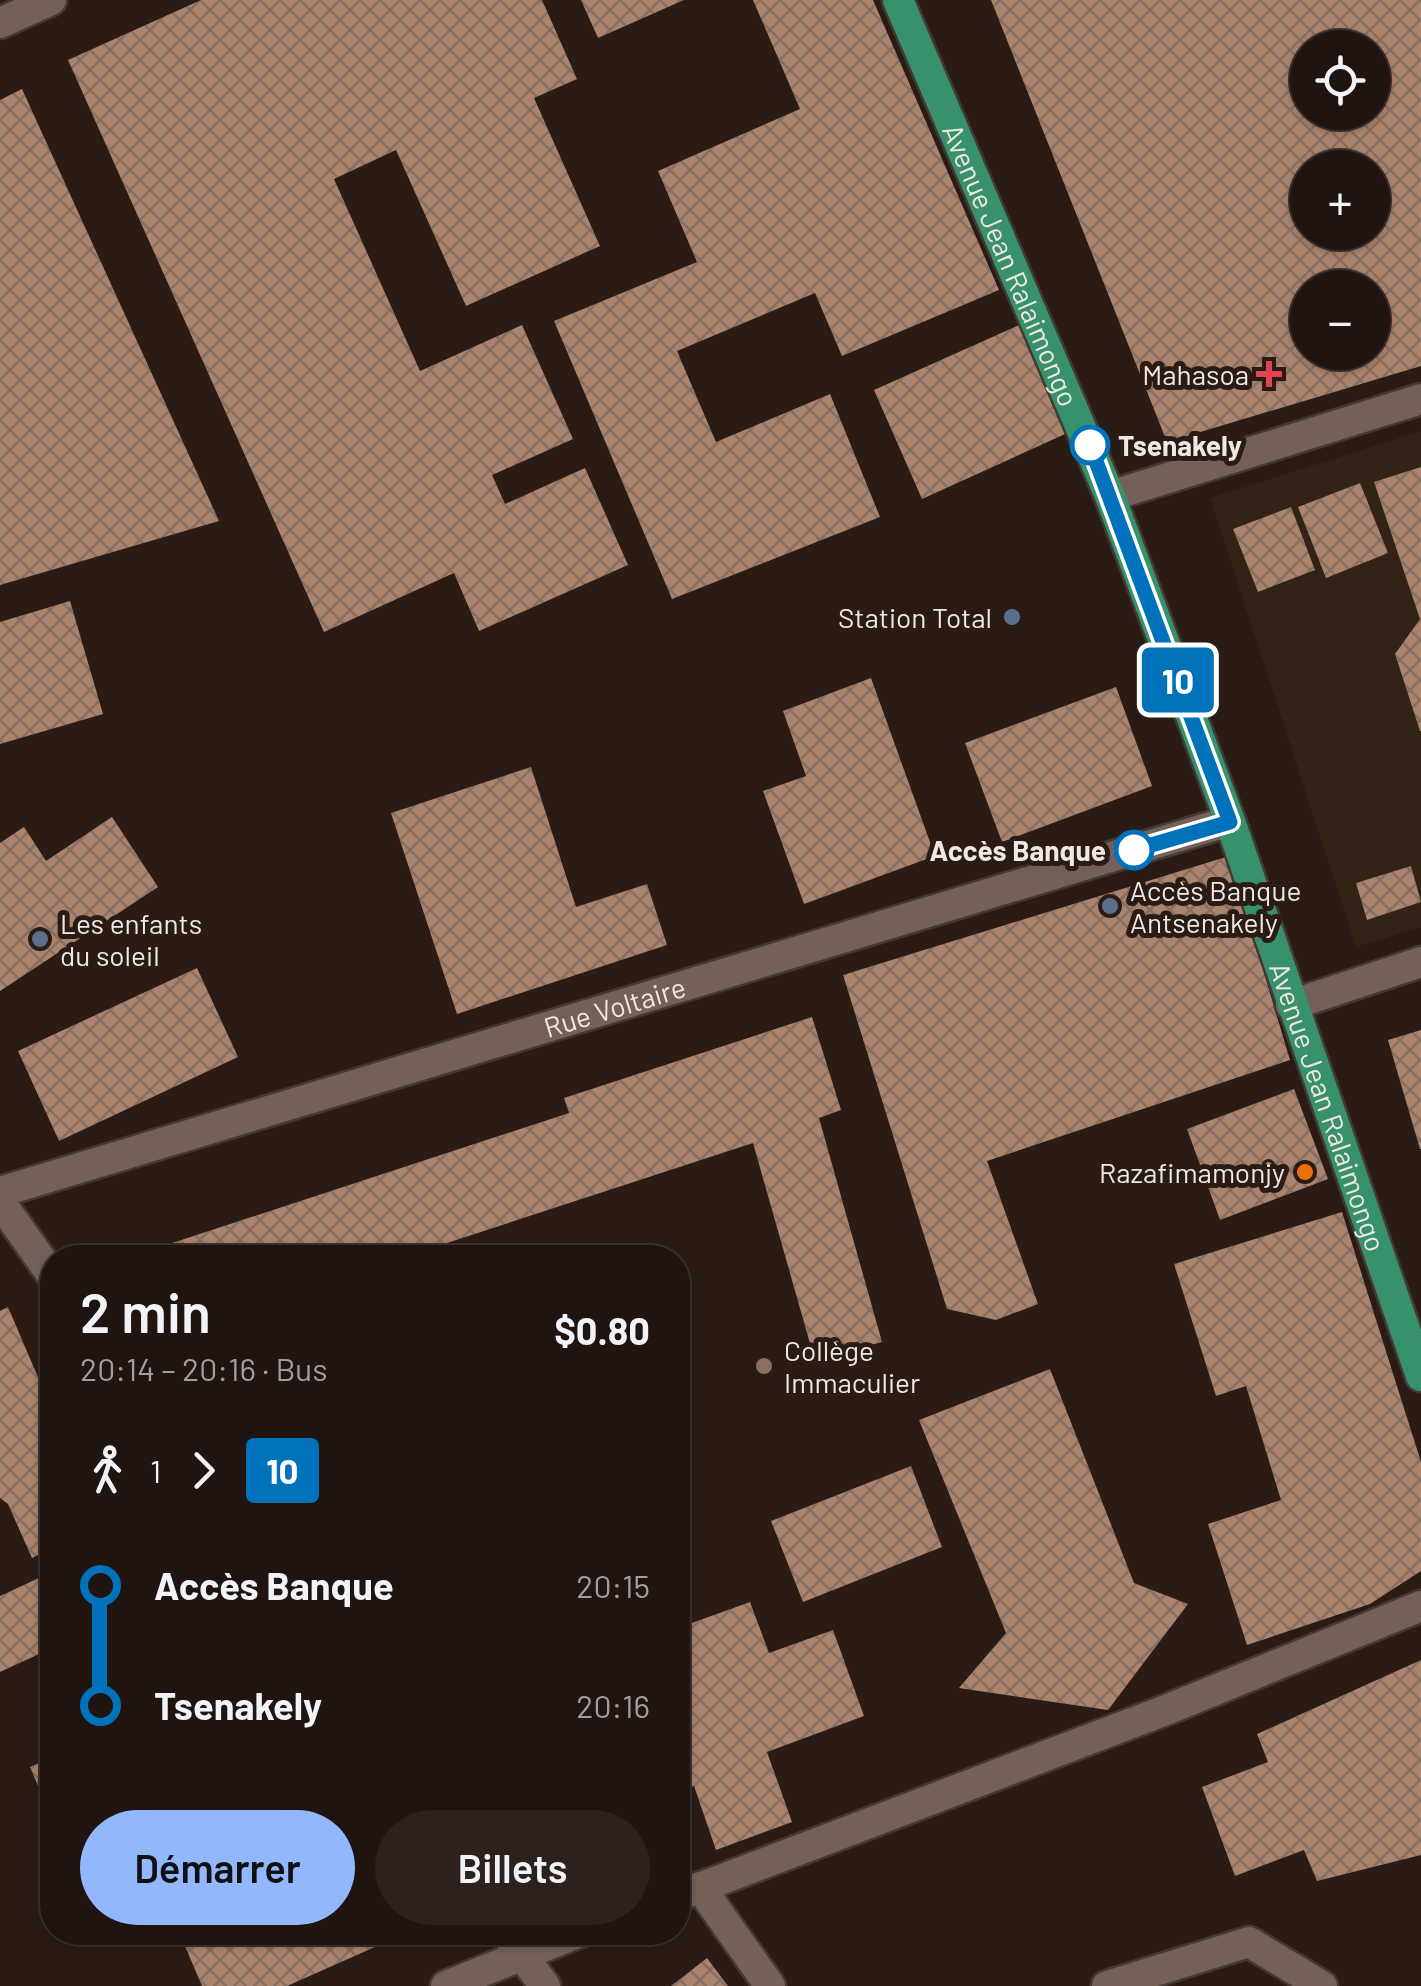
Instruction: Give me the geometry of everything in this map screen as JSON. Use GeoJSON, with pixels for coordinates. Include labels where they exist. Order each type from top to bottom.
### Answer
{"type":"FeatureCollection","features":[{"type":"Feature","properties":{"kind":"main road","name":"Avenue Jean Ralaimongo"},"geometry":{"type":"LineString","coordinates":[[898,0],[1110,496],[1230,822],[1421,1376]]}},
{"type":"Feature","properties":{"kind":"street"},"geometry":{"type":"LineString","coordinates":[[0,23],[52,0]]}},
{"type":"Feature","properties":{"kind":"street"},"geometry":{"type":"LineString","coordinates":[[1110,496],[1421,399]]}},
{"type":"Feature","properties":{"kind":"street","name":"Rue Voltaire"},"geometry":{"type":"LineString","coordinates":[[0,1192],[1230,822]]}},
{"type":"Feature","properties":{"kind":"street"},"geometry":{"type":"LineString","coordinates":[[1292,1005],[1421,962]]}},
{"type":"Feature","properties":{"kind":"street"},"geometry":{"type":"LineString","coordinates":[[0,1202],[40,1259]]}},
{"type":"Feature","properties":{"kind":"street"},"geometry":{"type":"LineString","coordinates":[[690,1891],[1184,1702],[1421,1606]]}},
{"type":"Feature","properties":{"kind":"street"},"geometry":{"type":"LineString","coordinates":[[690,1892],[770,1986]]}},
{"type":"Feature","properties":{"kind":"street"},"geometry":{"type":"LineString","coordinates":[[1108,1986],[1250,1942],[1322,1986]]}},
{"type":"Feature","properties":{"kind":"street"},"geometry":{"type":"LineString","coordinates":[[446,1986],[510,1945]]}},
{"type":"Feature","properties":{"kind":"street"},"geometry":{"type":"LineString","coordinates":[[513,1945],[545,1986]]}},
{"type":"Feature","properties":{"kind":"shaded area"},"geometry":{"type":"Polygon","coordinates":[[[1421,431],[1421,927],[1356,947],[1210,498],[1421,431]]]}},
{"type":"Feature","properties":{"kind":"building"},"geometry":{"type":"Polygon","coordinates":[[[201,0],[542,0],[577,79],[534,98],[600,246],[466,306],[396,150],[334,179],[420,371],[522,325],[573,439],[492,475],[505,504],[585,468],[628,565],[479,631],[454,573],[324,632],[68,60],[201,0]]]}},
{"type":"Feature","properties":{"kind":"building"},"geometry":{"type":"Polygon","coordinates":[[[581,0],[684,0],[598,38],[581,0]]]}},
{"type":"Feature","properties":{"kind":"building"},"geometry":{"type":"Polygon","coordinates":[[[753,0],[873,0],[999,290],[842,356],[815,293],[677,351],[716,442],[830,394],[880,517],[672,599],[554,321],[697,262],[658,171],[800,109],[753,0]]]}},
{"type":"Feature","properties":{"kind":"building"},"geometry":{"type":"Polygon","coordinates":[[[991,0],[1421,0],[1421,366],[1167,442],[991,0]]]}},
{"type":"Feature","properties":{"kind":"building"},"geometry":{"type":"Polygon","coordinates":[[[22,89],[219,521],[0,585],[0,100],[22,89]]]}},
{"type":"Feature","properties":{"kind":"building"},"geometry":{"type":"Polygon","coordinates":[[[1026,322],[1074,430],[922,499],[874,390],[1026,322]]]}},
{"type":"Feature","properties":{"kind":"building"},"geometry":{"type":"Polygon","coordinates":[[[1421,467],[1420,731],[1395,654],[1420,619],[1374,482],[1421,467]]]}},
{"type":"Feature","properties":{"kind":"building"},"geometry":{"type":"Polygon","coordinates":[[[1360,483],[1388,553],[1326,578],[1298,507],[1360,483]]]}},
{"type":"Feature","properties":{"kind":"building"},"geometry":{"type":"Polygon","coordinates":[[[1291,507],[1315,570],[1258,592],[1233,529],[1291,507]]]}},
{"type":"Feature","properties":{"kind":"building"},"geometry":{"type":"Polygon","coordinates":[[[70,601],[103,714],[0,744],[0,622],[70,601]]]}},
{"type":"Feature","properties":{"kind":"building"},"geometry":{"type":"Polygon","coordinates":[[[871,678],[935,856],[804,904],[763,791],[806,776],[783,711],[871,678]]]}},
{"type":"Feature","properties":{"kind":"building"},"geometry":{"type":"Polygon","coordinates":[[[1116,687],[1152,786],[1002,842],[965,743],[1116,687]]]}},
{"type":"Feature","properties":{"kind":"building"},"geometry":{"type":"Polygon","coordinates":[[[531,767],[576,907],[647,884],[667,945],[457,1014],[391,813],[531,767]]]}},
{"type":"Feature","properties":{"kind":"building","name":"Les enfants du soleil"},"geometry":{"type":"Polygon","coordinates":[[[112,817],[158,887],[0,991],[0,843],[24,827],[46,861],[112,817]]]}},
{"type":"Feature","properties":{"kind":"building"},"geometry":{"type":"Polygon","coordinates":[[[1229,856],[1290,1060],[987,1161],[1038,1304],[996,1320],[947,1309],[843,975],[1229,856]]]}},
{"type":"Feature","properties":{"kind":"building"},"geometry":{"type":"Polygon","coordinates":[[[1411,866],[1421,902],[1367,920],[1356,883],[1411,866]]]}},
{"type":"Feature","properties":{"kind":"building"},"geometry":{"type":"Polygon","coordinates":[[[197,968],[238,1057],[59,1141],[18,1051],[197,968]]]}},
{"type":"Feature","properties":{"kind":"building"},"geometry":{"type":"Polygon","coordinates":[[[812,1017],[841,1110],[819,1118],[882,1342],[815,1361],[753,1143],[441,1245],[166,1245],[569,1113],[564,1098],[812,1017]]]}},
{"type":"Feature","properties":{"kind":"building"},"geometry":{"type":"Polygon","coordinates":[[[1421,1030],[1421,1149],[1420,1149],[1388,1040],[1421,1030]]]}},
{"type":"Feature","properties":{"kind":"building"},"geometry":{"type":"Polygon","coordinates":[[[1294,1089],[1328,1179],[1220,1220],[1187,1129],[1294,1089]]]}},
{"type":"Feature","properties":{"kind":"building"},"geometry":{"type":"Polygon","coordinates":[[[1342,1212],[1421,1462],[1421,1571],[1370,1604],[1247,1645],[1208,1524],[1281,1500],[1246,1386],[1216,1396],[1174,1264],[1342,1212]]]}},
{"type":"Feature","properties":{"kind":"building"},"geometry":{"type":"Polygon","coordinates":[[[8,1307],[40,1382],[40,1554],[32,1558],[8,1504],[0,1498],[0,1311],[8,1307]]]}},
{"type":"Feature","properties":{"kind":"building"},"geometry":{"type":"Polygon","coordinates":[[[1050,1369],[1134,1583],[1188,1604],[1108,1710],[959,1688],[1006,1633],[919,1420],[1050,1369]]]}},
{"type":"Feature","properties":{"kind":"building"},"geometry":{"type":"Polygon","coordinates":[[[911,1466],[942,1547],[803,1602],[771,1521],[911,1466]]]}},
{"type":"Feature","properties":{"kind":"building"},"geometry":{"type":"Polygon","coordinates":[[[40,1578],[40,1654],[0,1672],[0,1596],[40,1578]]]}},
{"type":"Feature","properties":{"kind":"building"},"geometry":{"type":"Polygon","coordinates":[[[750,1602],[769,1653],[833,1630],[864,1716],[767,1752],[792,1822],[716,1850],[694,1786],[690,1788],[690,1624],[750,1602]]]}},
{"type":"Feature","properties":{"kind":"building"},"geometry":{"type":"Polygon","coordinates":[[[1421,1660],[1421,1855],[1317,1881],[1304,1850],[1235,1876],[1202,1787],[1268,1762],[1257,1734],[1421,1660]]]}},
{"type":"Feature","properties":{"kind":"building"},"geometry":{"type":"Polygon","coordinates":[[[40,1762],[40,1791],[30,1767],[40,1762]]]}},
{"type":"Feature","properties":{"kind":"building"},"geometry":{"type":"Polygon","coordinates":[[[185,1945],[379,1945],[287,1986],[202,1986],[185,1945]]]}},
{"type":"Feature","properties":{"kind":"building"},"geometry":{"type":"Polygon","coordinates":[[[707,1958],[728,1986],[671,1986],[707,1958]]]}},
{"type":"Feature","properties":{"kind":"bus line","name":"10"},"geometry":{"type":"LineString","coordinates":[[1090,445],[1230,822],[1134,850]]}},
{"type":"Feature","properties":{"kind":"place","name":"Mahasoa"},"geometry":{"type":"Point","coordinates":[1269,374]}},
{"type":"Feature","properties":{"kind":"place","name":"Tsenakely"},"geometry":{"type":"Point","coordinates":[1090,445]}},
{"type":"Feature","properties":{"kind":"place","name":"Station Total"},"geometry":{"type":"Point","coordinates":[1012,617]}},
{"type":"Feature","properties":{"kind":"place","name":"Accès Banque"},"geometry":{"type":"Point","coordinates":[1134,850]}},
{"type":"Feature","properties":{"kind":"place","name":"Accès Banque Antsenakely"},"geometry":{"type":"Point","coordinates":[1110,906]}},
{"type":"Feature","properties":{"kind":"place","name":"Les enfants du soleil"},"geometry":{"type":"Point","coordinates":[40,939]}},
{"type":"Feature","properties":{"kind":"place","name":"Razafimamonjy"},"geometry":{"type":"Point","coordinates":[1305,1172]}},
{"type":"Feature","properties":{"kind":"place","name":"Collège Immaculier"},"geometry":{"type":"Point","coordinates":[764,1366]}}]}
